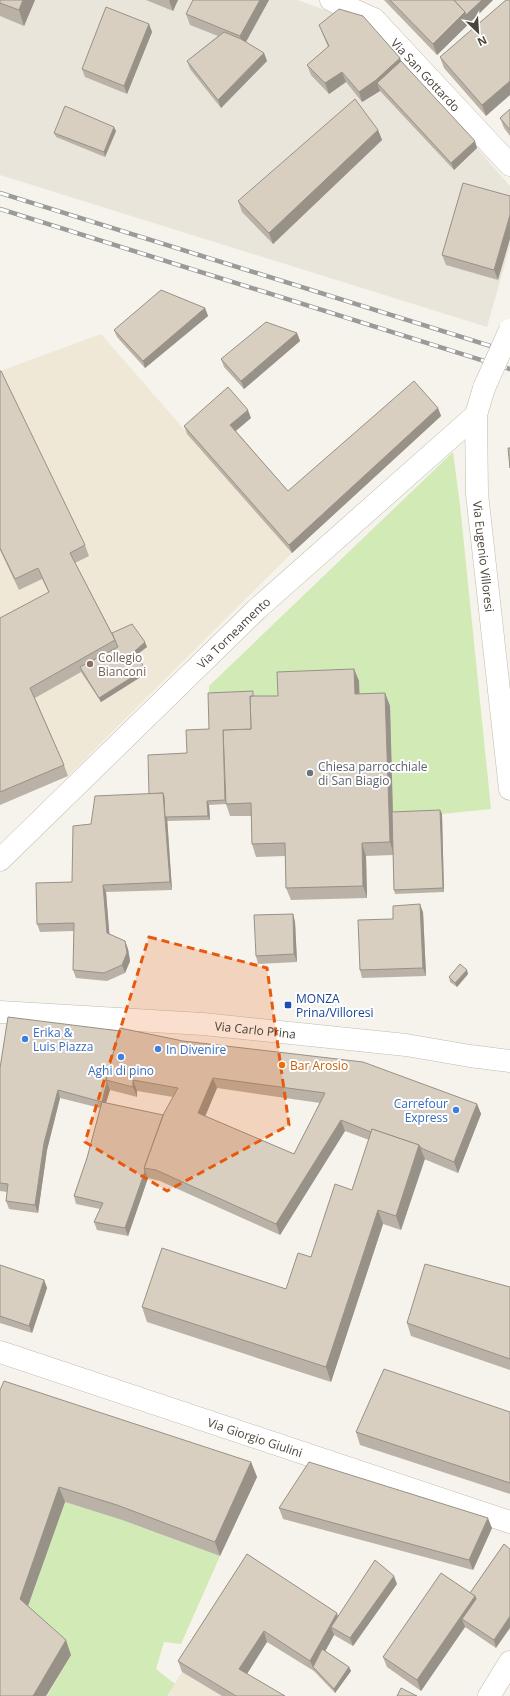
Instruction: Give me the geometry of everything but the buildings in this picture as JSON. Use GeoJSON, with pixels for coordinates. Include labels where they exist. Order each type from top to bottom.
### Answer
{"type":"FeatureCollection","features":[{"type":"Feature","properties":{"kind":"street","name":"Via San Gottardo"},"geometry":{"type":"LineString","coordinates":[[331,0],[374,19],[510,164]]}},
{"type":"Feature","properties":{"kind":"street","name":"Via Eugenio Villoresi"},"geometry":{"type":"LineString","coordinates":[[510,330],[484,388],[476,415],[478,494],[510,789]]}},
{"type":"Feature","properties":{"kind":"street","name":"Via Torneamento"},"geometry":{"type":"LineString","coordinates":[[0,860],[257,609],[476,415]]}},
{"type":"Feature","properties":{"kind":"street","name":"Via Carlo Prina"},"geometry":{"type":"LineString","coordinates":[[0,1015],[196,1024],[406,1045],[510,1061]]}},
{"type":"Feature","properties":{"kind":"street","name":"Via Giorgio Giulini"},"geometry":{"type":"LineString","coordinates":[[0,1352],[510,1522]]}},
{"type":"Feature","properties":{"kind":"street"},"geometry":{"type":"LineString","coordinates":[[489,1696],[510,1662]]}},
{"type":"Feature","properties":{"kind":"highlighted area"},"geometry":{"type":"Polygon","coordinates":[[[149,937],[267,968],[289,1125],[167,1191],[85,1142],[149,937]]]}},
{"type":"Feature","properties":{"kind":"shaded area"},"geometry":{"type":"Polygon","coordinates":[[[0,0],[298,0],[333,13],[477,148],[510,186],[510,246],[487,327],[0,175],[0,0]]]}},
{"type":"Feature","properties":{"kind":"shaded area","name":"Collegio Bianconi"},"geometry":{"type":"Polygon","coordinates":[[[101,334],[292,553],[68,776],[0,805],[0,371],[101,334]]]}},
{"type":"Feature","properties":{"kind":"shaded area"},"geometry":{"type":"Polygon","coordinates":[[[182,1672],[222,1696],[167,1696],[182,1672]]]}},
{"type":"Feature","properties":{"kind":"green space"},"geometry":{"type":"Polygon","coordinates":[[[453,452],[460,505],[491,809],[442,814],[393,816],[390,706],[282,708],[209,697],[209,686],[453,452]]]}},
{"type":"Feature","properties":{"kind":"green space"},"geometry":{"type":"Polygon","coordinates":[[[65,1502],[122,1520],[220,1556],[181,1644],[164,1642],[156,1669],[175,1684],[167,1696],[47,1696],[71,1655],[25,1614],[65,1502]]]}},
{"type":"Feature","properties":{"kind":"railway"},"geometry":{"type":"LineString","coordinates":[[0,193],[510,352]]}},
{"type":"Feature","properties":{"kind":"railway"},"geometry":{"type":"LineString","coordinates":[[0,209],[510,369]]}},
{"type":"Feature","properties":{"kind":"place","name":"Collegio Bianconi"},"geometry":{"type":"Point","coordinates":[90,664]}},
{"type":"Feature","properties":{"kind":"place","name":"Chiesa parrocchiale di San Biagio"},"geometry":{"type":"Point","coordinates":[310,773]}},
{"type":"Feature","properties":{"kind":"place","name":"MONZA Prina/Villoresi"},"geometry":{"type":"Point","coordinates":[288,1005]}},
{"type":"Feature","properties":{"kind":"place","name":"Erika & Luis Piazza"},"geometry":{"type":"Point","coordinates":[25,1039]}},
{"type":"Feature","properties":{"kind":"place","name":"In Divenire"},"geometry":{"type":"Point","coordinates":[158,1049]}},
{"type":"Feature","properties":{"kind":"place","name":"Aghi di pino"},"geometry":{"type":"Point","coordinates":[121,1057]}},
{"type":"Feature","properties":{"kind":"place","name":"Bar Arosio"},"geometry":{"type":"Point","coordinates":[282,1065]}},
{"type":"Feature","properties":{"kind":"place","name":"Carrefour Express"},"geometry":{"type":"Point","coordinates":[456,1110]}}]}
